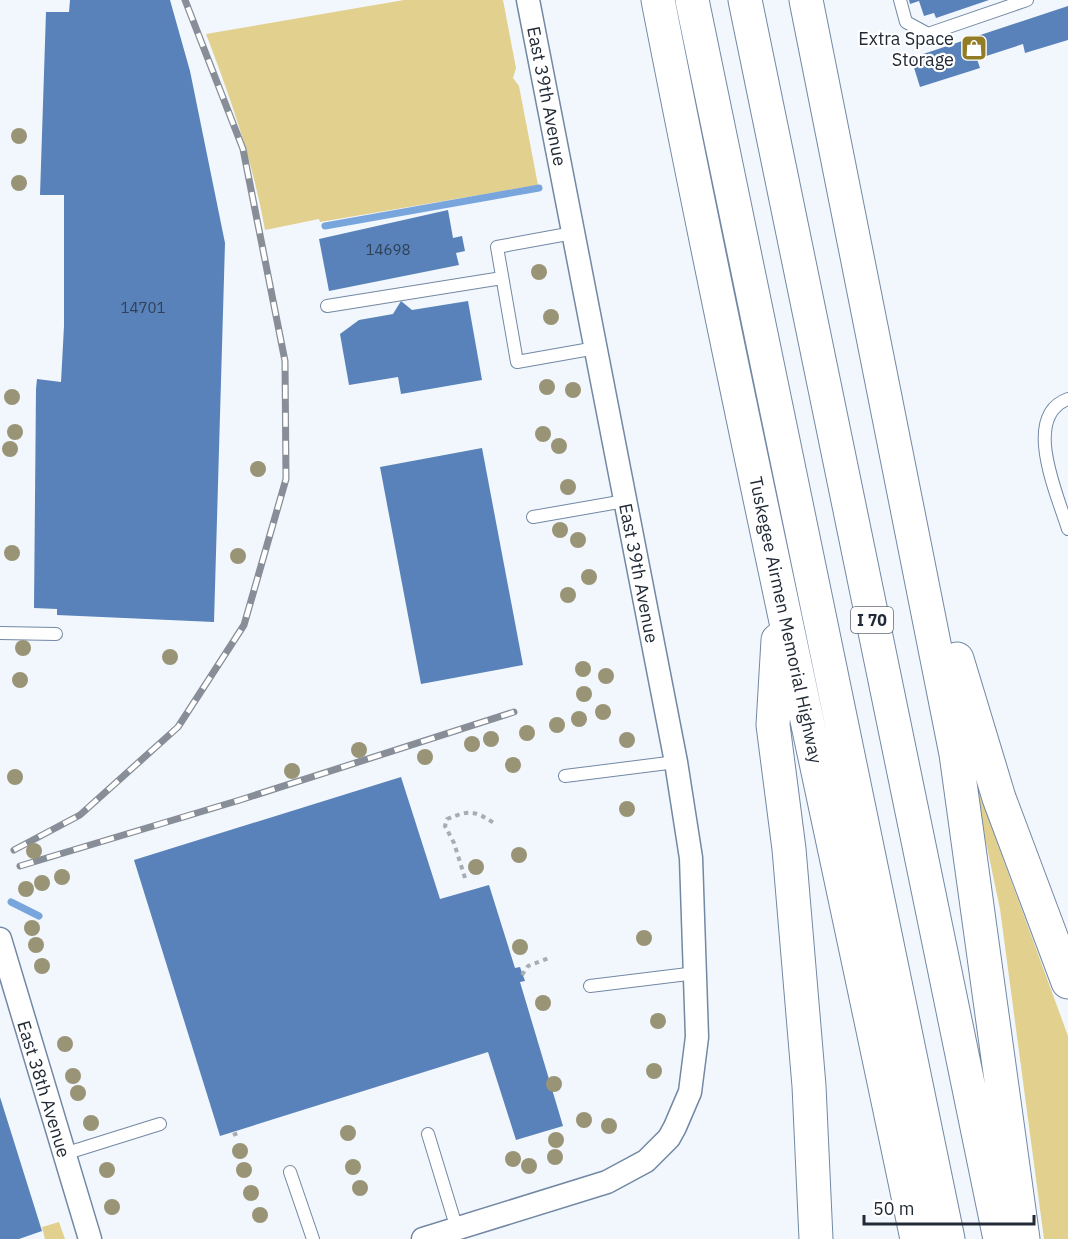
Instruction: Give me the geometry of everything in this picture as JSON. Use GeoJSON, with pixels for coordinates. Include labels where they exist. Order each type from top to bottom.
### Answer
{"type":"FeatureCollection","features":[{"type":"Feature","properties":{"kind":"highway","name":"Tuskegee Airmen Memorial Highway"},"geometry":{"type":"LineString","coordinates":[[658,0],[781,602],[847,902],[917,1239]]}},
{"type":"Feature","properties":{"kind":"highway"},"geometry":{"type":"LineString","coordinates":[[692,0],[948,1239]]}},
{"type":"Feature","properties":{"kind":"highway","name":"I 70"},"geometry":{"type":"LineString","coordinates":[[745,0],[1000,1239]]}},
{"type":"Feature","properties":{"kind":"highway"},"geometry":{"type":"LineString","coordinates":[[806,0],[888,405],[959,777],[1023,1239]]}},
{"type":"Feature","properties":{"kind":"highway"},"geometry":{"type":"LineString","coordinates":[[888,405],[983,747],[1024,867],[1068,982]]}},
{"type":"Feature","properties":{"kind":"highway"},"geometry":{"type":"LineString","coordinates":[[781,602],[773,725],[789,849],[808,1086],[816,1239]]}},
{"type":"Feature","properties":{"kind":"street","name":"East 39th Avenue"},"geometry":{"type":"LineString","coordinates":[[423,1239],[607,1182],[632,1170],[663,1145],[681,1116],[690,1092],[697,1053],[691,858],[676,762],[528,0]]}},
{"type":"Feature","properties":{"kind":"street","name":"East 38th Avenue"},"geometry":{"type":"LineString","coordinates":[[0,939],[90,1239]]}},
{"type":"Feature","properties":{"kind":"lane"},"geometry":{"type":"LineString","coordinates":[[900,0],[906,22],[928,34],[1027,0]]}},
{"type":"Feature","properties":{"kind":"lane"},"geometry":{"type":"LineString","coordinates":[[573,233],[497,247],[517,362],[596,348]]}},
{"type":"Feature","properties":{"kind":"lane"},"geometry":{"type":"LineString","coordinates":[[327,306],[502,278]]}},
{"type":"Feature","properties":{"kind":"lane"},"geometry":{"type":"LineString","coordinates":[[1068,399],[1059,403],[1048,414],[1045,431],[1045,451],[1068,529]]}},
{"type":"Feature","properties":{"kind":"lane"},"geometry":{"type":"LineString","coordinates":[[533,517],[625,501]]}},
{"type":"Feature","properties":{"kind":"lane"},"geometry":{"type":"LineString","coordinates":[[0,633],[56,634]]}},
{"type":"Feature","properties":{"kind":"lane"},"geometry":{"type":"LineString","coordinates":[[565,776],[676,762]]}},
{"type":"Feature","properties":{"kind":"lane"},"geometry":{"type":"LineString","coordinates":[[590,986],[696,973]]}},
{"type":"Feature","properties":{"kind":"lane"},"geometry":{"type":"LineString","coordinates":[[64,1154],[160,1124]]}},
{"type":"Feature","properties":{"kind":"lane"},"geometry":{"type":"LineString","coordinates":[[428,1134],[457,1229]]}},
{"type":"Feature","properties":{"kind":"lane"},"geometry":{"type":"LineString","coordinates":[[290,1172],[313,1239]]}},
{"type":"Feature","properties":{"kind":"path"},"geometry":{"type":"LineString","coordinates":[[465,878],[454,843],[445,826],[447,819],[466,811],[480,814],[494,824]]}},
{"type":"Feature","properties":{"kind":"path"},"geometry":{"type":"LineString","coordinates":[[522,975],[528,966],[549,958]]}},
{"type":"Feature","properties":{"kind":"path"},"geometry":{"type":"LineString","coordinates":[[233,1135],[241,1132]]}},
{"type":"Feature","properties":{"kind":"shaded area"},"geometry":{"type":"Polygon","coordinates":[[[404,0],[503,0],[516,68],[513,78],[519,86],[538,185],[320,222],[319,219],[265,230],[240,131],[206,34],[404,0]]]}},
{"type":"Feature","properties":{"kind":"shaded area"},"geometry":{"type":"Polygon","coordinates":[[[971,771],[1068,1036],[1068,1239],[1044,1239],[1000,909],[971,771]]]}},
{"type":"Feature","properties":{"kind":"shaded area"},"geometry":{"type":"Polygon","coordinates":[[[59,1222],[65,1239],[45,1239],[42,1227],[59,1222]]]}},
{"type":"Feature","properties":{"kind":"building"},"geometry":{"type":"Polygon","coordinates":[[[70,0],[170,0],[190,71],[225,243],[214,622],[57,615],[57,609],[34,608],[37,379],[61,382],[64,326],[64,195],[40,195],[46,12],[69,12],[70,0]]]}},
{"type":"Feature","properties":{"kind":"building","name":"Extra Space Storage"},"geometry":{"type":"Polygon","coordinates":[[[909,0],[989,0],[936,18],[934,13],[924,16],[919,1],[910,4],[909,0]]]}},
{"type":"Feature","properties":{"kind":"building","name":"Extra Space Storage"},"geometry":{"type":"Polygon","coordinates":[[[1068,6],[1068,40],[1025,53],[1023,44],[977,59],[980,68],[920,87],[911,58],[1068,6]]]}},
{"type":"Feature","properties":{"kind":"building"},"geometry":{"type":"Polygon","coordinates":[[[448,210],[453,238],[462,236],[465,251],[456,253],[459,265],[329,291],[319,239],[448,210]]]}},
{"type":"Feature","properties":{"kind":"building"},"geometry":{"type":"Polygon","coordinates":[[[401,301],[412,310],[468,301],[482,380],[401,394],[398,377],[349,385],[340,334],[359,320],[393,314],[401,301]]]}},
{"type":"Feature","properties":{"kind":"building"},"geometry":{"type":"Polygon","coordinates":[[[482,448],[523,665],[421,684],[380,467],[482,448]]]}},
{"type":"Feature","properties":{"kind":"building"},"geometry":{"type":"Polygon","coordinates":[[[401,777],[440,899],[489,885],[515,968],[520,967],[525,981],[520,982],[563,1126],[516,1140],[488,1052],[220,1136],[134,860],[401,777]]]}},
{"type":"Feature","properties":{"kind":"building"},"geometry":{"type":"Polygon","coordinates":[[[0,1097],[42,1231],[19,1239],[0,1239],[0,1097]]]}},
{"type":"Feature","properties":{"kind":"waterway"},"geometry":{"type":"LineString","coordinates":[[325,226],[539,188]]}},
{"type":"Feature","properties":{"kind":"waterway"},"geometry":{"type":"LineString","coordinates":[[11,902],[39,916]]}},
{"type":"Feature","properties":{"kind":"railway"},"geometry":{"type":"LineString","coordinates":[[14,850],[80,815],[178,727],[244,625],[286,479],[285,361],[243,149],[185,0]]}},
{"type":"Feature","properties":{"kind":"railway"},"geometry":{"type":"LineString","coordinates":[[20,866],[240,800],[514,712]]}},
{"type":"Feature","properties":{"kind":"place","name":"Extra Space Storage"},"geometry":{"type":"Point","coordinates":[974,48]}}]}
